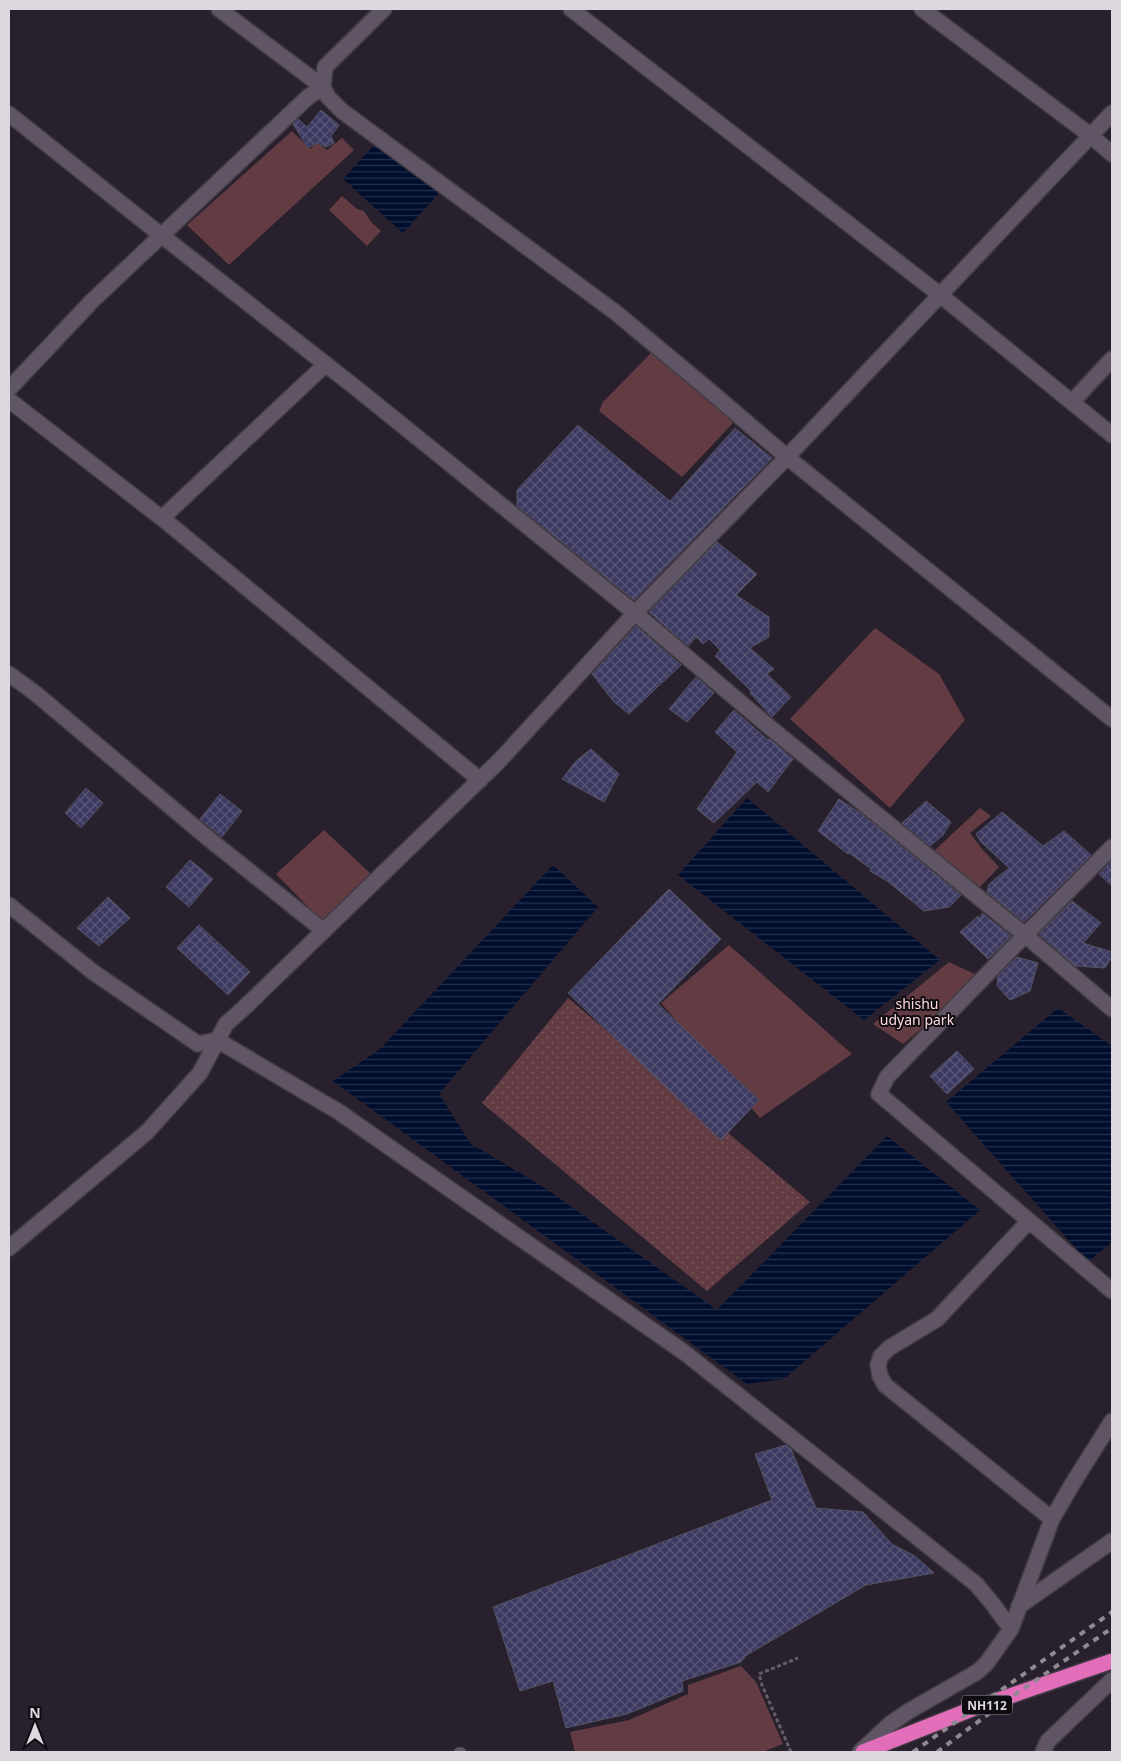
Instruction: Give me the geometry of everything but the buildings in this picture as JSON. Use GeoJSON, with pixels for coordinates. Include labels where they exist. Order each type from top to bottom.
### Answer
{"type":"FeatureCollection","features":[{"type":"Feature","properties":{"kind":"highway","name":"NH112"},"geometry":{"type":"LineString","coordinates":[[861,1752],[972,1710],[1112,1661]]}},
{"type":"Feature","properties":{"kind":"street"},"geometry":{"type":"LineString","coordinates":[[219,9],[322,87],[328,97],[342,111],[615,312],[787,457],[1112,719]]}},
{"type":"Feature","properties":{"kind":"street"},"geometry":{"type":"LineString","coordinates":[[9,389],[92,301],[308,97],[322,87],[325,67],[384,9]]}},
{"type":"Feature","properties":{"kind":"street"},"geometry":{"type":"LineString","coordinates":[[571,9],[940,294],[1112,435]]}},
{"type":"Feature","properties":{"kind":"street"},"geometry":{"type":"LineString","coordinates":[[922,9],[1090,135],[1112,154]]}},
{"type":"Feature","properties":{"kind":"street"},"geometry":{"type":"LineString","coordinates":[[9,1248],[147,1132],[200,1074],[226,1024],[499,762],[636,613],[787,457],[1112,113]]}},
{"type":"Feature","properties":{"kind":"street"},"geometry":{"type":"LineString","coordinates":[[9,114],[326,364],[636,613],[766,725],[1025,935],[1112,1009]]}},
{"type":"Feature","properties":{"kind":"street"},"geometry":{"type":"LineString","coordinates":[[1072,402],[1112,359]]}},
{"type":"Feature","properties":{"kind":"street"},"geometry":{"type":"LineString","coordinates":[[162,518],[326,364]]}},
{"type":"Feature","properties":{"kind":"street"},"geometry":{"type":"LineString","coordinates":[[9,400],[162,518],[480,780]]}},
{"type":"Feature","properties":{"kind":"street"},"geometry":{"type":"LineString","coordinates":[[9,674],[35,693],[209,839],[324,932]]}},
{"type":"Feature","properties":{"kind":"street"},"geometry":{"type":"LineString","coordinates":[[1112,847],[887,1078],[879,1094],[1112,1291]]}},
{"type":"Feature","properties":{"kind":"street"},"geometry":{"type":"LineString","coordinates":[[9,905],[93,972],[198,1044],[217,1040],[339,1112],[685,1353],[976,1584],[1011,1629]]}},
{"type":"Feature","properties":{"kind":"street"},"geometry":{"type":"LineString","coordinates":[[1030,1221],[937,1319],[890,1348],[881,1356],[878,1365],[880,1376],[885,1386],[1052,1519]]}},
{"type":"Feature","properties":{"kind":"street"},"geometry":{"type":"LineString","coordinates":[[861,1752],[890,1724],[909,1710],[977,1672],[986,1664],[1011,1629],[1052,1519],[1112,1421]]}},
{"type":"Feature","properties":{"kind":"street"},"geometry":{"type":"LineString","coordinates":[[1019,1606],[1112,1541]]}},
{"type":"Feature","properties":{"kind":"street"},"geometry":{"type":"LineString","coordinates":[[1043,1752],[1048,1741],[1112,1680]]}},
{"type":"Feature","properties":{"kind":"path"},"geometry":{"type":"LineString","coordinates":[[791,1752],[759,1674],[798,1658]]}},
{"type":"Feature","properties":{"kind":"green space"},"geometry":{"type":"Polygon","coordinates":[[[292,131],[310,149],[317,143],[327,150],[342,138],[354,150],[229,265],[187,225],[292,131]]]}},
{"type":"Feature","properties":{"kind":"green space"},"geometry":{"type":"Polygon","coordinates":[[[342,196],[357,209],[364,211],[371,222],[381,231],[367,246],[329,210],[342,196]]]}},
{"type":"Feature","properties":{"kind":"green space"},"geometry":{"type":"Polygon","coordinates":[[[652,352],[734,422],[682,477],[599,411],[603,402],[652,352]]]}},
{"type":"Feature","properties":{"kind":"green space"},"geometry":{"type":"Polygon","coordinates":[[[875,628],[939,674],[965,720],[890,808],[790,719],[875,628]]]}},
{"type":"Feature","properties":{"kind":"green space"},"geometry":{"type":"Polygon","coordinates":[[[980,808],[991,816],[970,833],[999,867],[977,890],[934,851],[980,808]]]}},
{"type":"Feature","properties":{"kind":"green space"},"geometry":{"type":"Polygon","coordinates":[[[324,830],[372,875],[323,922],[276,874],[324,830]]]}},
{"type":"Feature","properties":{"kind":"green space"},"geometry":{"type":"Polygon","coordinates":[[[729,945],[852,1054],[760,1118],[661,1003],[729,945]]]}},
{"type":"Feature","properties":{"kind":"green space","name":"shishu udyan park"},"geometry":{"type":"Polygon","coordinates":[[[949,962],[983,978],[903,1044],[873,1024],[949,962]]]}},
{"type":"Feature","properties":{"kind":"green space"},"geometry":{"type":"Polygon","coordinates":[[[568,998],[810,1202],[707,1291],[482,1103],[568,998]]]}},
{"type":"Feature","properties":{"kind":"green space"},"geometry":{"type":"Polygon","coordinates":[[[741,1666],[756,1682],[783,1744],[762,1752],[575,1752],[570,1732],[629,1720],[688,1694],[688,1685],[741,1666]]]}},
{"type":"Feature","properties":{"kind":"water"},"geometry":{"type":"Polygon","coordinates":[[[379,140],[439,193],[403,233],[343,179],[379,140]]]}},
{"type":"Feature","properties":{"kind":"water"},"geometry":{"type":"Polygon","coordinates":[[[747,798],[940,960],[864,1020],[678,875],[747,798]]]}},
{"type":"Feature","properties":{"kind":"water"},"geometry":{"type":"Polygon","coordinates":[[[553,865],[598,907],[439,1094],[471,1144],[542,1186],[717,1310],[887,1136],[980,1210],[784,1379],[747,1384],[333,1081],[380,1049],[553,865]]]}},
{"type":"Feature","properties":{"kind":"water"},"geometry":{"type":"Polygon","coordinates":[[[1058,1008],[1112,1046],[1112,1242],[1088,1262],[946,1102],[1058,1008]]]}},
{"type":"Feature","properties":{"kind":"railway"},"geometry":{"type":"LineString","coordinates":[[913,1752],[1112,1612]]}},
{"type":"Feature","properties":{"kind":"railway"},"geometry":{"type":"LineString","coordinates":[[937,1752],[1013,1696],[1112,1628]]}}]}
